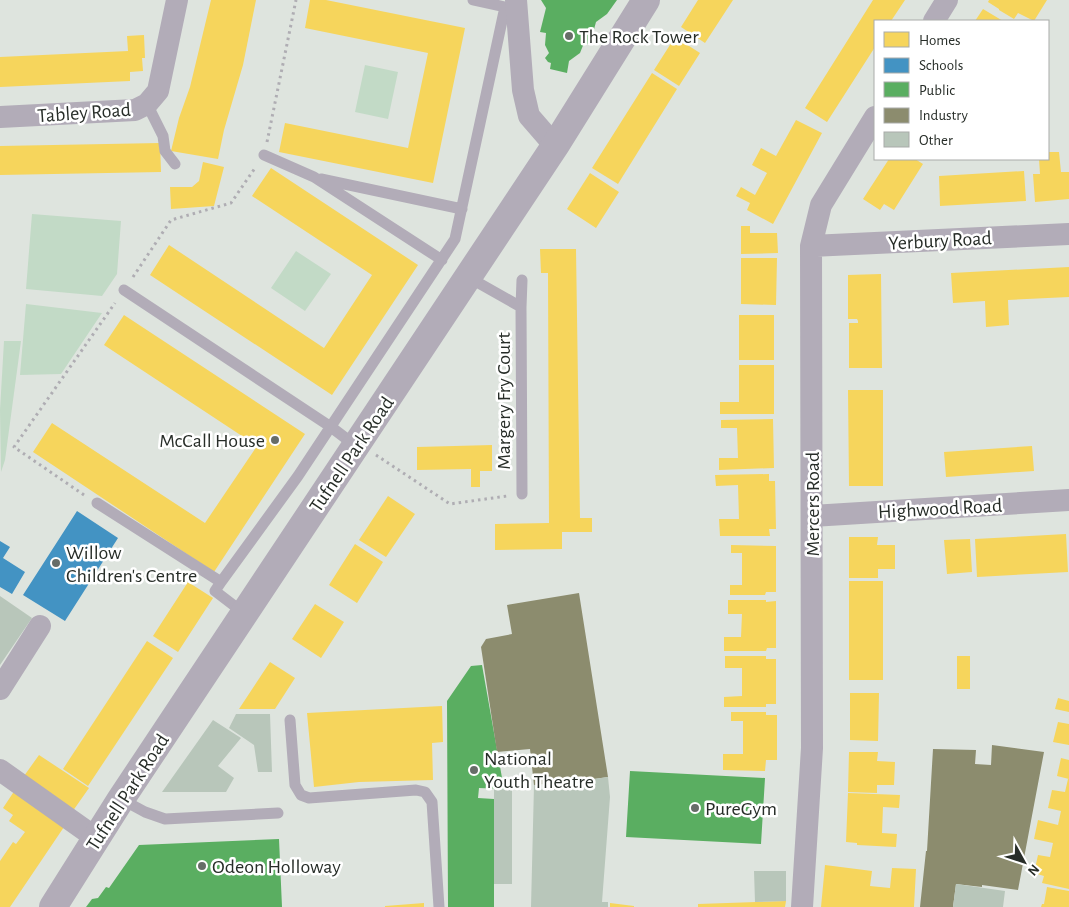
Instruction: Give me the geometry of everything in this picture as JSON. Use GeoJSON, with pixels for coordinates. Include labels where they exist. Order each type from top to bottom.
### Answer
{"type":"FeatureCollection","features":[{"type":"Feature","properties":{"kind":"street","name":"Tabley Road"},"geometry":{"type":"LineString","coordinates":[[0,117],[135,110],[147,104],[158,91],[177,0]]}},
{"type":"Feature","properties":{"kind":"street"},"geometry":{"type":"LineString","coordinates":[[516,0],[523,90],[529,116],[555,146]]}},
{"type":"Feature","properties":{"kind":"street","name":"Tufnell Park Road"},"geometry":{"type":"LineString","coordinates":[[53,907],[121,799],[555,146],[646,0]]}},
{"type":"Feature","properties":{"kind":"street"},"geometry":{"type":"LineString","coordinates":[[935,20],[947,0]]}},
{"type":"Feature","properties":{"kind":"street","name":"Mercers Road"},"geometry":{"type":"LineString","coordinates":[[802,907],[812,748],[811,246],[821,206],[874,120]]}},
{"type":"Feature","properties":{"kind":"street","name":"Yerbury Road"},"geometry":{"type":"LineString","coordinates":[[811,246],[1069,234]]}},
{"type":"Feature","properties":{"kind":"street","name":"Highwood Road"},"geometry":{"type":"LineString","coordinates":[[812,516],[1069,500]]}},
{"type":"Feature","properties":{"kind":"street"},"geometry":{"type":"LineString","coordinates":[[0,690],[40,626]]}},
{"type":"Feature","properties":{"kind":"street"},"geometry":{"type":"LineString","coordinates":[[0,770],[96,838]]}},
{"type":"Feature","properties":{"kind":"lane"},"geometry":{"type":"LineString","coordinates":[[245,614],[215,591],[298,476],[455,239],[504,6],[474,0]]}},
{"type":"Feature","properties":{"kind":"lane"},"geometry":{"type":"LineString","coordinates":[[147,104],[163,136],[165,151],[175,164]]}},
{"type":"Feature","properties":{"kind":"lane"},"geometry":{"type":"LineString","coordinates":[[264,155],[314,177],[442,260]]}},
{"type":"Feature","properties":{"kind":"lane"},"geometry":{"type":"LineString","coordinates":[[314,177],[462,209]]}},
{"type":"Feature","properties":{"kind":"lane","name":"Margery Fry Court"},"geometry":{"type":"LineString","coordinates":[[468,278],[521,307]]}},
{"type":"Feature","properties":{"kind":"lane","name":"Margery Fry Court"},"geometry":{"type":"LineString","coordinates":[[522,280],[522,494]]}},
{"type":"Feature","properties":{"kind":"lane"},"geometry":{"type":"LineString","coordinates":[[124,290],[357,444]]}},
{"type":"Feature","properties":{"kind":"lane"},"geometry":{"type":"LineString","coordinates":[[97,504],[221,582]]}},
{"type":"Feature","properties":{"kind":"lane"},"geometry":{"type":"LineString","coordinates":[[290,720],[295,785],[300,795],[309,798],[416,790],[425,792],[432,802],[439,907]]}},
{"type":"Feature","properties":{"kind":"lane"},"geometry":{"type":"LineString","coordinates":[[121,799],[145,812],[165,819],[278,813]]}},
{"type":"Feature","properties":{"kind":"path"},"geometry":{"type":"LineString","coordinates":[[97,504],[14,447],[124,290],[170,220],[231,203],[264,155],[296,0]]}},
{"type":"Feature","properties":{"kind":"path"},"geometry":{"type":"LineString","coordinates":[[357,444],[450,504],[522,494]]}},
{"type":"Feature","properties":{"kind":"green space"},"geometry":{"type":"Polygon","coordinates":[[[365,65],[398,72],[388,119],[355,112],[365,65]]]}},
{"type":"Feature","properties":{"kind":"green space"},"geometry":{"type":"Polygon","coordinates":[[[32,214],[121,221],[117,274],[102,296],[26,289],[32,214]]]}},
{"type":"Feature","properties":{"kind":"green space"},"geometry":{"type":"Polygon","coordinates":[[[296,251],[331,274],[305,311],[271,288],[296,251]]]}},
{"type":"Feature","properties":{"kind":"green space"},"geometry":{"type":"Polygon","coordinates":[[[26,304],[102,313],[61,374],[20,375],[26,304]]]}},
{"type":"Feature","properties":{"kind":"green space"},"geometry":{"type":"Polygon","coordinates":[[[4,341],[21,341],[5,460],[1,472],[0,410],[4,341]]]}},
{"type":"Feature","properties":{"kind":"building: Homes"},"geometry":{"type":"Polygon","coordinates":[[[211,0],[256,0],[243,65],[224,130],[218,159],[171,151],[179,118],[190,87],[211,0]]]}},
{"type":"Feature","properties":{"kind":"building: Homes"},"geometry":{"type":"Polygon","coordinates":[[[310,0],[326,0],[465,28],[433,183],[279,152],[285,123],[408,148],[428,53],[305,28],[310,0]]]}},
{"type":"Feature","properties":{"kind":"building: Homes"},"geometry":{"type":"Polygon","coordinates":[[[698,0],[733,0],[705,43],[681,27],[698,0]]]}},
{"type":"Feature","properties":{"kind":"building: Homes"},"geometry":{"type":"Polygon","coordinates":[[[873,0],[905,0],[892,20],[874,20],[874,49],[827,122],[805,108],[873,0]]]}},
{"type":"Feature","properties":{"kind":"building: Homes"},"geometry":{"type":"Polygon","coordinates":[[[989,0],[1047,0],[1035,20],[1018,13],[1014,19],[988,2],[989,0]]]}},
{"type":"Feature","properties":{"kind":"building: Homes"},"geometry":{"type":"Polygon","coordinates":[[[983,9],[1001,20],[976,20],[983,9]]]}},
{"type":"Feature","properties":{"kind":"building: Homes"},"geometry":{"type":"Polygon","coordinates":[[[144,35],[145,58],[142,58],[143,71],[130,72],[130,81],[0,87],[0,57],[128,51],[127,36],[144,35]]]}},
{"type":"Feature","properties":{"kind":"building: Homes"},"geometry":{"type":"Polygon","coordinates":[[[675,37],[700,53],[679,86],[654,70],[675,37]]]}},
{"type":"Feature","properties":{"kind":"building: Homes"},"geometry":{"type":"Polygon","coordinates":[[[652,73],[677,89],[618,184],[592,168],[652,73]]]}},
{"type":"Feature","properties":{"kind":"building: Homes"},"geometry":{"type":"Polygon","coordinates":[[[796,120],[822,133],[773,224],[747,210],[750,203],[736,196],[741,187],[755,195],[767,173],[752,165],[761,148],[776,156],[796,120]]]}},
{"type":"Feature","properties":{"kind":"building: Homes"},"geometry":{"type":"Polygon","coordinates":[[[160,143],[161,172],[0,175],[0,146],[160,143]]]}},
{"type":"Feature","properties":{"kind":"building: Homes"},"geometry":{"type":"Polygon","coordinates":[[[1049,152],[1059,152],[1061,172],[1069,172],[1069,199],[1035,202],[1033,174],[1040,174],[1039,160],[1049,160],[1049,152]]]}},
{"type":"Feature","properties":{"kind":"building: Homes"},"geometry":{"type":"Polygon","coordinates":[[[888,160],[917,160],[923,164],[894,210],[884,204],[880,210],[863,199],[888,160]]]}},
{"type":"Feature","properties":{"kind":"building: Homes"},"geometry":{"type":"Polygon","coordinates":[[[203,162],[224,167],[214,206],[171,209],[170,187],[192,187],[199,181],[203,162]]]}},
{"type":"Feature","properties":{"kind":"building: Homes"},"geometry":{"type":"Polygon","coordinates":[[[271,168],[418,265],[332,395],[150,275],[169,245],[324,348],[372,275],[252,196],[271,168]]]}},
{"type":"Feature","properties":{"kind":"building: Homes"},"geometry":{"type":"Polygon","coordinates":[[[1024,171],[1026,201],[940,206],[939,176],[1024,171]]]}},
{"type":"Feature","properties":{"kind":"building: Homes"},"geometry":{"type":"Polygon","coordinates":[[[590,173],[619,192],[596,228],[567,209],[590,173]]]}},
{"type":"Feature","properties":{"kind":"building: Homes"},"geometry":{"type":"Polygon","coordinates":[[[741,226],[750,226],[750,233],[777,233],[778,253],[741,254],[741,226]]]}},
{"type":"Feature","properties":{"kind":"building: Homes"},"geometry":{"type":"Polygon","coordinates":[[[540,249],[576,249],[580,518],[592,518],[592,532],[562,532],[562,549],[495,550],[495,524],[549,523],[548,273],[541,273],[540,249]]]}},
{"type":"Feature","properties":{"kind":"building: Homes"},"geometry":{"type":"Polygon","coordinates":[[[741,258],[777,258],[776,305],[741,304],[741,258]]]}},
{"type":"Feature","properties":{"kind":"building: Homes"},"geometry":{"type":"Polygon","coordinates":[[[1069,267],[1069,297],[1008,300],[1009,325],[986,327],[985,301],[953,303],[951,273],[1069,267]]]}},
{"type":"Feature","properties":{"kind":"building: Homes"},"geometry":{"type":"Polygon","coordinates":[[[881,274],[882,368],[849,368],[849,323],[858,323],[858,321],[857,319],[848,319],[848,275],[881,274]]]}},
{"type":"Feature","properties":{"kind":"building: Homes","name":"McCall House"},"geometry":{"type":"Polygon","coordinates":[[[124,315],[305,434],[214,572],[33,452],[52,423],[205,523],[257,446],[104,345],[124,315]]]}},
{"type":"Feature","properties":{"kind":"building: Homes"},"geometry":{"type":"Polygon","coordinates":[[[739,315],[774,315],[774,360],[739,360],[739,315]]]}},
{"type":"Feature","properties":{"kind":"building: Homes"},"geometry":{"type":"Polygon","coordinates":[[[739,365],[774,365],[774,414],[720,414],[720,402],[739,402],[739,365]]]}},
{"type":"Feature","properties":{"kind":"building: Homes"},"geometry":{"type":"Polygon","coordinates":[[[848,390],[883,390],[883,486],[849,486],[848,390]]]}},
{"type":"Feature","properties":{"kind":"building: Homes"},"geometry":{"type":"Polygon","coordinates":[[[773,419],[774,468],[719,470],[719,458],[738,458],[737,428],[721,428],[721,420],[773,419]]]}},
{"type":"Feature","properties":{"kind":"building: Homes"},"geometry":{"type":"Polygon","coordinates":[[[492,445],[492,471],[480,471],[480,487],[471,487],[471,469],[417,470],[417,447],[492,445]]]}},
{"type":"Feature","properties":{"kind":"building: Homes"},"geometry":{"type":"Polygon","coordinates":[[[1032,446],[1034,471],[946,477],[944,452],[1032,446]]]}},
{"type":"Feature","properties":{"kind":"building: Homes"},"geometry":{"type":"Polygon","coordinates":[[[769,474],[769,481],[775,481],[776,529],[769,529],[770,536],[720,536],[719,519],[739,519],[738,485],[716,486],[715,475],[769,474]]]}},
{"type":"Feature","properties":{"kind":"building: Homes"},"geometry":{"type":"Polygon","coordinates":[[[388,496],[415,514],[386,557],[359,540],[388,496]]]}},
{"type":"Feature","properties":{"kind":"building: Homes"},"geometry":{"type":"Polygon","coordinates":[[[1066,534],[1068,572],[977,577],[975,539],[1066,534]]]}},
{"type":"Feature","properties":{"kind":"building: Homes"},"geometry":{"type":"Polygon","coordinates":[[[849,537],[878,537],[877,545],[895,545],[895,569],[878,569],[878,578],[849,578],[849,537]]]}},
{"type":"Feature","properties":{"kind":"building: Homes"},"geometry":{"type":"Polygon","coordinates":[[[970,539],[972,572],[947,574],[944,540],[970,539]]]}},
{"type":"Feature","properties":{"kind":"building: Homes"},"geometry":{"type":"Polygon","coordinates":[[[355,544],[383,562],[357,603],[329,585],[355,544]]]}},
{"type":"Feature","properties":{"kind":"building: Homes"},"geometry":{"type":"Polygon","coordinates":[[[731,545],[776,546],[776,592],[766,592],[765,595],[730,595],[730,585],[742,585],[742,553],[731,553],[731,545]]]}},
{"type":"Feature","properties":{"kind":"building: Homes"},"geometry":{"type":"Polygon","coordinates":[[[849,581],[883,581],[883,680],[849,680],[849,581]]]}},
{"type":"Feature","properties":{"kind":"building: Homes"},"geometry":{"type":"Polygon","coordinates":[[[188,582],[213,598],[178,652],[153,636],[188,582]]]}},
{"type":"Feature","properties":{"kind":"building: Homes"},"geometry":{"type":"Polygon","coordinates":[[[728,600],[776,601],[776,648],[767,648],[766,651],[724,651],[724,637],[741,637],[742,614],[728,614],[728,600]]]}},
{"type":"Feature","properties":{"kind":"building: Homes"},"geometry":{"type":"Polygon","coordinates":[[[315,604],[344,622],[321,658],[292,639],[315,604]]]}},
{"type":"Feature","properties":{"kind":"building: Homes"},"geometry":{"type":"Polygon","coordinates":[[[147,641],[173,658],[88,786],[63,769],[147,641]]]}},
{"type":"Feature","properties":{"kind":"building: Homes"},"geometry":{"type":"Polygon","coordinates":[[[725,656],[766,656],[766,659],[776,659],[776,704],[766,704],[766,707],[724,707],[724,697],[742,696],[742,668],[725,668],[725,656]]]}},
{"type":"Feature","properties":{"kind":"building: Homes"},"geometry":{"type":"Polygon","coordinates":[[[957,656],[970,656],[970,689],[957,689],[957,656]]]}},
{"type":"Feature","properties":{"kind":"building: Homes"},"geometry":{"type":"Polygon","coordinates":[[[270,662],[295,678],[275,709],[239,709],[270,662]]]}},
{"type":"Feature","properties":{"kind":"building: Homes"},"geometry":{"type":"Polygon","coordinates":[[[850,693],[879,693],[878,741],[850,740],[850,693]]]}},
{"type":"Feature","properties":{"kind":"building: Homes"},"geometry":{"type":"Polygon","coordinates":[[[1058,698],[1069,701],[1069,712],[1055,709],[1058,698]]]}},
{"type":"Feature","properties":{"kind":"building: Homes"},"geometry":{"type":"Polygon","coordinates":[[[442,706],[443,742],[432,743],[433,780],[359,782],[314,787],[307,713],[442,706]]]}},
{"type":"Feature","properties":{"kind":"building: Homes"},"geometry":{"type":"Polygon","coordinates":[[[731,712],[766,712],[766,715],[777,715],[777,760],[766,760],[765,771],[723,770],[723,754],[743,754],[743,721],[731,721],[731,712]]]}},
{"type":"Feature","properties":{"kind":"building: Homes"},"geometry":{"type":"Polygon","coordinates":[[[1058,722],[1069,724],[1069,745],[1053,742],[1058,722]]]}},
{"type":"Feature","properties":{"kind":"building: Homes"},"geometry":{"type":"Polygon","coordinates":[[[849,752],[878,752],[877,761],[895,762],[894,785],[877,785],[877,793],[848,792],[849,752]]]}},
{"type":"Feature","properties":{"kind":"building: Homes"},"geometry":{"type":"Polygon","coordinates":[[[39,755],[89,788],[70,815],[24,776],[39,755]]]}},
{"type":"Feature","properties":{"kind":"building: Homes"},"geometry":{"type":"Polygon","coordinates":[[[1061,758],[1069,760],[1069,779],[1057,776],[1061,758]]]}},
{"type":"Feature","properties":{"kind":"building: Homes"},"geometry":{"type":"Polygon","coordinates":[[[1068,779],[1069,889],[1042,883],[1044,876],[1034,873],[1038,855],[1050,857],[1053,843],[1034,839],[1038,820],[1058,825],[1061,811],[1048,808],[1052,790],[1065,792],[1068,779]]]}},
{"type":"Feature","properties":{"kind":"building: Homes"},"geometry":{"type":"Polygon","coordinates":[[[15,790],[66,824],[10,907],[0,907],[0,861],[13,842],[16,844],[25,832],[9,821],[13,815],[3,808],[15,790]]]}},
{"type":"Feature","properties":{"kind":"building: Homes"},"geometry":{"type":"Polygon","coordinates":[[[848,793],[900,795],[899,808],[883,807],[882,833],[897,834],[896,847],[857,845],[857,843],[846,842],[848,793]]]}},
{"type":"Feature","properties":{"kind":"building: Homes"},"geometry":{"type":"Polygon","coordinates":[[[825,865],[872,871],[870,886],[890,888],[892,868],[916,869],[914,907],[821,907],[825,865]]]}},
{"type":"Feature","properties":{"kind":"building: Homes"},"geometry":{"type":"Polygon","coordinates":[[[1047,887],[1069,891],[1069,907],[1041,907],[1044,904],[1047,887]]]}},
{"type":"Feature","properties":{"kind":"building: Homes"},"geometry":{"type":"Polygon","coordinates":[[[786,901],[785,907],[698,907],[698,904],[786,901]]]}},
{"type":"Feature","properties":{"kind":"building: Homes"},"geometry":{"type":"Polygon","coordinates":[[[424,903],[424,907],[385,907],[385,906],[424,903]]]}},
{"type":"Feature","properties":{"kind":"building: Homes"},"geometry":{"type":"Polygon","coordinates":[[[610,903],[634,906],[634,907],[610,907],[610,903]]]}},
{"type":"Feature","properties":{"kind":"building: Schools"},"geometry":{"type":"Polygon","coordinates":[[[77,511],[118,538],[65,621],[23,595],[77,511]]]}},
{"type":"Feature","properties":{"kind":"building: Schools"},"geometry":{"type":"Polygon","coordinates":[[[0,541],[10,547],[3,558],[25,572],[12,594],[0,587],[0,541]]]}},
{"type":"Feature","properties":{"kind":"building: Public","name":"The Rock Tower"},"geometry":{"type":"Polygon","coordinates":[[[541,0],[617,0],[607,14],[596,22],[590,44],[584,43],[580,53],[569,61],[567,73],[550,69],[551,63],[545,58],[549,53],[545,45],[546,33],[540,32],[546,8],[541,0]]]}},
{"type":"Feature","properties":{"kind":"building: Public","name":"National Youth Theatre"},"geometry":{"type":"Polygon","coordinates":[[[482,665],[504,789],[479,788],[478,798],[494,799],[494,907],[448,907],[447,701],[471,666],[482,665]]]}},
{"type":"Feature","properties":{"kind":"building: Public","name":"PureGym"},"geometry":{"type":"Polygon","coordinates":[[[630,771],[765,778],[761,844],[626,837],[630,771]]]}},
{"type":"Feature","properties":{"kind":"building: Public","name":"Odeon Holloway"},"geometry":{"type":"Polygon","coordinates":[[[279,839],[282,907],[86,907],[92,899],[98,898],[106,887],[109,888],[139,845],[279,839]]]}},
{"type":"Feature","properties":{"kind":"building: Industry"},"geometry":{"type":"Polygon","coordinates":[[[579,593],[608,777],[534,785],[530,749],[497,752],[481,647],[486,639],[512,634],[507,605],[579,593]]]}},
{"type":"Feature","properties":{"kind":"building: Industry"},"geometry":{"type":"Polygon","coordinates":[[[992,745],[1044,752],[1018,890],[982,885],[982,887],[956,884],[953,907],[920,907],[927,851],[933,749],[976,750],[975,764],[991,765],[992,745]]]}},
{"type":"Feature","properties":{"kind":"building: Other"},"geometry":{"type":"Polygon","coordinates":[[[0,596],[32,618],[0,665],[0,596]]]}},
{"type":"Feature","properties":{"kind":"building: Other"},"geometry":{"type":"Polygon","coordinates":[[[236,714],[270,714],[272,772],[258,772],[254,745],[229,728],[236,714]]]}},
{"type":"Feature","properties":{"kind":"building: Other"},"geometry":{"type":"Polygon","coordinates":[[[213,720],[241,738],[218,766],[234,778],[226,792],[162,792],[213,720]]]}},
{"type":"Feature","properties":{"kind":"building: Other"},"geometry":{"type":"Polygon","coordinates":[[[608,777],[610,797],[602,902],[608,902],[608,907],[531,907],[534,785],[608,777]]]}},
{"type":"Feature","properties":{"kind":"building: Other"},"geometry":{"type":"Polygon","coordinates":[[[494,789],[512,789],[512,884],[494,884],[494,789]]]}},
{"type":"Feature","properties":{"kind":"building: Other"},"geometry":{"type":"Polygon","coordinates":[[[754,871],[786,871],[786,901],[755,902],[754,871]]]}},
{"type":"Feature","properties":{"kind":"building: Other"},"geometry":{"type":"Polygon","coordinates":[[[956,884],[1005,891],[1003,907],[953,907],[956,884]]]}},
{"type":"Feature","properties":{"kind":"place","name":"The Rock Tower"},"geometry":{"type":"Point","coordinates":[569,36]}},
{"type":"Feature","properties":{"kind":"place","name":"McCall House"},"geometry":{"type":"Point","coordinates":[275,440]}},
{"type":"Feature","properties":{"kind":"place","name":"Willow Children's Centre"},"geometry":{"type":"Point","coordinates":[56,563]}},
{"type":"Feature","properties":{"kind":"place","name":"National Youth Theatre"},"geometry":{"type":"Point","coordinates":[474,770]}},
{"type":"Feature","properties":{"kind":"place","name":"PureGym"},"geometry":{"type":"Point","coordinates":[695,808]}},
{"type":"Feature","properties":{"kind":"place","name":"Odeon Holloway"},"geometry":{"type":"Point","coordinates":[202,866]}}]}
